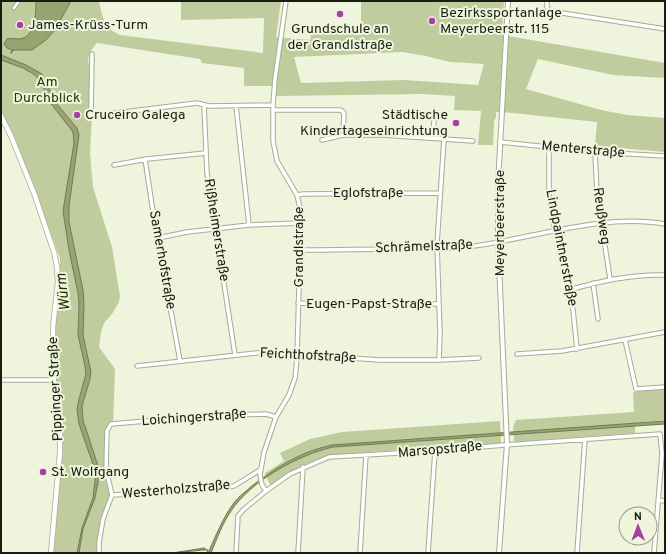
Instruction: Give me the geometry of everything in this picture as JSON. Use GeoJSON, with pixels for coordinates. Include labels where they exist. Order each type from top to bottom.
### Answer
{"type":"FeatureCollection","features":[{"type":"Feature","properties":{"kind":"main road","name":"Pippinger Straße"},"geometry":{"type":"LineString","coordinates":[[1,116],[11,136],[34,193],[58,268],[53,328],[53,380],[60,427],[51,553]]}},
{"type":"Feature","properties":{"kind":"street","name":"Grandlstraße"},"geometry":{"type":"LineString","coordinates":[[266,491],[262,484],[260,470],[266,445],[276,417],[289,395],[295,378],[297,354],[301,212],[297,195],[277,161],[273,141],[272,110],[278,53],[286,1]]}},
{"type":"Feature","properties":{"kind":"street","name":"Meyerbeerstraße"},"geometry":{"type":"LineString","coordinates":[[499,553],[507,444],[498,242],[498,188],[508,1]]}},
{"type":"Feature","properties":{"kind":"street"},"geometry":{"type":"LineString","coordinates":[[547,1],[549,11],[665,29]]}},
{"type":"Feature","properties":{"kind":"street"},"geometry":{"type":"LineString","coordinates":[[14,8],[18,2]]}},
{"type":"Feature","properties":{"kind":"street"},"geometry":{"type":"LineString","coordinates":[[92,54],[91,116],[197,103],[204,105],[236,106],[273,105]]}},
{"type":"Feature","properties":{"kind":"street","name":"Rißheimerstraße"},"geometry":{"type":"LineString","coordinates":[[204,105],[207,173],[235,355]]}},
{"type":"Feature","properties":{"kind":"street"},"geometry":{"type":"LineString","coordinates":[[236,106],[249,225]]}},
{"type":"Feature","properties":{"kind":"street"},"geometry":{"type":"LineString","coordinates":[[272,110],[341,110],[344,113],[343,135]]}},
{"type":"Feature","properties":{"kind":"street"},"geometry":{"type":"LineString","coordinates":[[432,138],[435,114]]}},
{"type":"Feature","properties":{"kind":"street"},"geometry":{"type":"LineString","coordinates":[[322,140],[343,135],[382,135],[473,141]]}},
{"type":"Feature","properties":{"kind":"street"},"geometry":{"type":"LineString","coordinates":[[439,360],[440,334],[437,248],[439,193],[444,139]]}},
{"type":"Feature","properties":{"kind":"street","name":"Menterstraße"},"geometry":{"type":"LineString","coordinates":[[500,142],[595,152],[665,156]]}},
{"type":"Feature","properties":{"kind":"street","name":"Lindpaintnerstraße"},"geometry":{"type":"LineString","coordinates":[[549,147],[549,196],[555,231],[573,310],[577,349]]}},
{"type":"Feature","properties":{"kind":"street","name":"Reußweg"},"geometry":{"type":"LineString","coordinates":[[595,152],[597,193],[610,279]]}},
{"type":"Feature","properties":{"kind":"street"},"geometry":{"type":"LineString","coordinates":[[114,165],[145,159],[206,153]]}},
{"type":"Feature","properties":{"kind":"street","name":"Samerhofstraße"},"geometry":{"type":"LineString","coordinates":[[145,159],[180,361]]}},
{"type":"Feature","properties":{"kind":"street","name":"Eglofstraße"},"geometry":{"type":"LineString","coordinates":[[297,195],[310,193],[439,193]]}},
{"type":"Feature","properties":{"kind":"street","name":"Schrämelstraße"},"geometry":{"type":"LineString","coordinates":[[300,250],[461,248],[601,223],[639,221],[665,224]]}},
{"type":"Feature","properties":{"kind":"street"},"geometry":{"type":"LineString","coordinates":[[158,238],[187,232],[249,225],[301,223]]}},
{"type":"Feature","properties":{"kind":"street"},"geometry":{"type":"LineString","coordinates":[[569,290],[610,279],[636,275],[665,275]]}},
{"type":"Feature","properties":{"kind":"street"},"geometry":{"type":"LineString","coordinates":[[593,284],[598,319]]}},
{"type":"Feature","properties":{"kind":"street","name":"Eugen-Papst-Straße"},"geometry":{"type":"LineString","coordinates":[[298,303],[439,304]]}},
{"type":"Feature","properties":{"kind":"street"},"geometry":{"type":"LineString","coordinates":[[517,354],[577,349],[665,332]]}},
{"type":"Feature","properties":{"kind":"street"},"geometry":{"type":"LineString","coordinates":[[625,340],[636,389],[665,387]]}},
{"type":"Feature","properties":{"kind":"street","name":"Feichthofstraße"},"geometry":{"type":"LineString","coordinates":[[137,366],[266,352],[379,360],[479,358]]}},
{"type":"Feature","properties":{"kind":"street"},"geometry":{"type":"LineString","coordinates":[[1,380],[53,380]]}},
{"type":"Feature","properties":{"kind":"street","name":"Loichingerstraße"},"geometry":{"type":"LineString","coordinates":[[112,495],[106,469],[108,431],[111,424],[205,416],[266,414],[276,417]]}},
{"type":"Feature","properties":{"kind":"street","name":"Marsopstraße"},"geometry":{"type":"LineString","coordinates":[[236,553],[238,516],[243,510],[290,474],[303,467],[329,457],[435,451],[507,444],[660,434],[663,454]]}},
{"type":"Feature","properties":{"kind":"street"},"geometry":{"type":"LineString","coordinates":[[577,553],[585,439]]}},
{"type":"Feature","properties":{"kind":"street"},"geometry":{"type":"LineString","coordinates":[[428,553],[435,451]]}},
{"type":"Feature","properties":{"kind":"street"},"geometry":{"type":"LineString","coordinates":[[654,553],[663,454]]}},
{"type":"Feature","properties":{"kind":"street"},"geometry":{"type":"LineString","coordinates":[[360,553],[366,455]]}},
{"type":"Feature","properties":{"kind":"street"},"geometry":{"type":"LineString","coordinates":[[298,553],[303,467]]}},
{"type":"Feature","properties":{"kind":"street","name":"Westerholzstraße"},"geometry":{"type":"LineString","coordinates":[[112,495],[186,491],[234,486],[260,470]]}},
{"type":"Feature","properties":{"kind":"street"},"geometry":{"type":"LineString","coordinates":[[99,553],[103,519],[112,495]]}},
{"type":"Feature","properties":{"kind":"street"},"geometry":{"type":"LineString","coordinates":[[658,500],[665,501]]}},
{"type":"Feature","properties":{"kind":"green space","name":"Am Durchblick"},"geometry":{"type":"Polygon","coordinates":[[[1,1],[99,1],[105,22],[110,29],[120,35],[263,53],[264,18],[181,20],[181,1],[281,1],[276,37],[310,40],[313,26],[361,28],[361,1],[504,1],[502,35],[665,63],[665,78],[613,75],[538,59],[526,89],[601,110],[627,115],[665,118],[665,152],[595,146],[597,122],[503,112],[496,112],[493,145],[478,145],[481,111],[454,110],[455,96],[423,94],[276,96],[277,86],[244,86],[244,68],[202,63],[200,59],[97,43],[91,51],[88,59],[89,67],[94,76],[90,153],[93,187],[112,247],[120,296],[119,302],[112,314],[104,323],[99,347],[115,369],[113,425],[109,432],[108,467],[113,495],[104,519],[100,544],[101,553],[53,553],[63,447],[63,425],[55,377],[55,321],[60,282],[60,258],[22,157],[1,110],[1,1]],[[402,52],[294,57],[301,83],[404,80],[478,85],[484,64],[450,62],[402,52]]]}},
{"type":"Feature","properties":{"kind":"green space"},"geometry":{"type":"Polygon","coordinates":[[[665,389],[665,420],[635,423],[635,433],[514,442],[513,428],[516,420],[634,412],[633,392],[665,389]]]}},
{"type":"Feature","properties":{"kind":"green space"},"geometry":{"type":"Polygon","coordinates":[[[500,421],[501,443],[329,455],[299,467],[270,485],[265,473],[284,461],[280,453],[310,439],[342,432],[500,421]]]}},
{"type":"Feature","properties":{"kind":"shaded area"},"geometry":{"type":"Polygon","coordinates":[[[36,1],[71,1],[55,30],[46,40],[32,50],[12,50],[7,48],[4,44],[7,39],[25,38],[29,34],[34,24],[36,1]]]}},
{"type":"Feature","properties":{"kind":"shaded area"},"geometry":{"type":"Polygon","coordinates":[[[1,55],[26,65],[42,74],[56,103],[77,128],[79,135],[69,206],[69,222],[83,290],[83,335],[91,372],[82,406],[83,420],[100,472],[95,498],[83,529],[79,553],[77,553],[82,528],[93,498],[96,473],[79,424],[77,409],[86,374],[78,335],[78,293],[63,211],[74,143],[73,132],[52,105],[38,78],[23,68],[1,60],[1,55]]]}},
{"type":"Feature","properties":{"kind":"shaded area"},"geometry":{"type":"Polygon","coordinates":[[[665,421],[665,424],[333,447],[305,456],[291,463],[276,471],[250,489],[231,511],[211,553],[204,550],[172,553],[204,548],[209,551],[226,515],[240,496],[271,472],[290,460],[310,451],[332,445],[665,421]]]}},
{"type":"Feature","properties":{"kind":"place","name":"Grundschule an der Grandlstraße"},"geometry":{"type":"Point","coordinates":[340,14]}},
{"type":"Feature","properties":{"kind":"place","name":"Bezirkssportanlage Meyerbeerstr. 115"},"geometry":{"type":"Point","coordinates":[432,21]}},
{"type":"Feature","properties":{"kind":"place","name":"James-Krüss-Turm"},"geometry":{"type":"Point","coordinates":[20,25]}},
{"type":"Feature","properties":{"kind":"place","name":"Cruceiro Galega"},"geometry":{"type":"Point","coordinates":[77,115]}},
{"type":"Feature","properties":{"kind":"place","name":"Städtische Kindertageseinrichtung"},"geometry":{"type":"Point","coordinates":[456,123]}},
{"type":"Feature","properties":{"kind":"place","name":"St. Wolfgang"},"geometry":{"type":"Point","coordinates":[43,472]}},
{"type":"Feature","properties":{"kind":"water label","name":"Würm"},"geometry":{"type":"Point","coordinates":[64,292]}}]}
